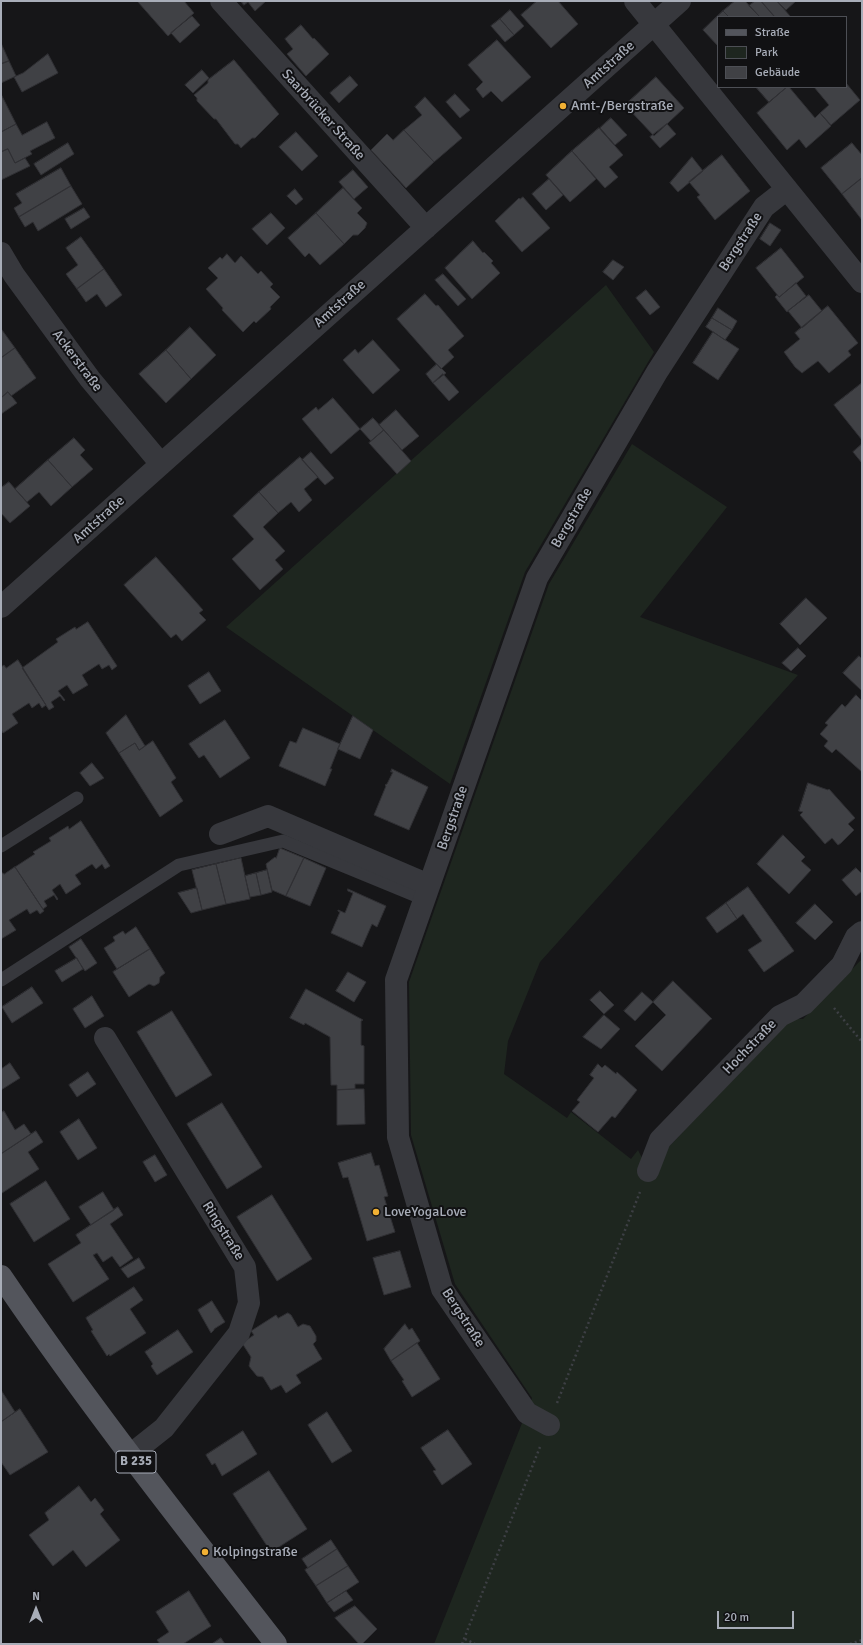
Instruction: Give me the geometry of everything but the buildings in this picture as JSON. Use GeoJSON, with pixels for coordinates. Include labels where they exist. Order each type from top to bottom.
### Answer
{"type":"FeatureCollection","features":[{"type":"Feature","properties":{"kind":"main road","name":"B 235"},"geometry":{"type":"LineString","coordinates":[[1,1276],[39,1332],[130,1455],[276,1644]]}},
{"type":"Feature","properties":{"kind":"street","name":"Saarbrücker Straße"},"geometry":{"type":"LineString","coordinates":[[221,1],[426,228]]}},
{"type":"Feature","properties":{"kind":"street"},"geometry":{"type":"LineString","coordinates":[[634,1],[862,282]]}},
{"type":"Feature","properties":{"kind":"street","name":"Amtstraße"},"geometry":{"type":"LineString","coordinates":[[1,607],[680,1]]}},
{"type":"Feature","properties":{"kind":"street","name":"Bergstraße"},"geometry":{"type":"LineString","coordinates":[[549,1425],[527,1413],[442,1289],[398,1137],[396,980],[537,578],[661,365],[764,207],[787,189]]}},
{"type":"Feature","properties":{"kind":"street","name":"Ackerstraße"},"geometry":{"type":"LineString","coordinates":[[1,253],[14,275],[90,379],[161,464]]}},
{"type":"Feature","properties":{"kind":"street"},"geometry":{"type":"LineString","coordinates":[[220,834],[268,816],[427,892]]}},
{"type":"Feature","properties":{"kind":"street","name":"Hochstraße"},"geometry":{"type":"LineString","coordinates":[[648,1171],[660,1140],[780,1016],[804,1004],[842,965],[856,937],[862,932]]}},
{"type":"Feature","properties":{"kind":"street","name":"Ringstraße"},"geometry":{"type":"LineString","coordinates":[[105,1038],[245,1267],[249,1303],[239,1332],[230,1344],[164,1428],[130,1455]]}},
{"type":"Feature","properties":{"kind":"lane"},"geometry":{"type":"LineString","coordinates":[[1,846],[77,798]]}},
{"type":"Feature","properties":{"kind":"lane"},"geometry":{"type":"LineString","coordinates":[[1,980],[179,865],[283,841],[427,892]]}},
{"type":"Feature","properties":{"kind":"path"},"geometry":{"type":"LineString","coordinates":[[819,988],[862,1042]]}},
{"type":"Feature","properties":{"kind":"path"},"geometry":{"type":"LineString","coordinates":[[464,1639],[475,1644]]}},
{"type":"Feature","properties":{"kind":"path"},"geometry":{"type":"LineString","coordinates":[[850,1644],[862,1640]]}},
{"type":"Feature","properties":{"kind":"green space"},"geometry":{"type":"Polygon","coordinates":[[[606,285],[654,352],[525,572],[450,784],[226,627],[606,285]]]}},
{"type":"Feature","properties":{"kind":"green space"},"geometry":{"type":"Polygon","coordinates":[[[632,444],[727,507],[640,617],[798,675],[540,962],[508,1041],[504,1074],[567,1118],[571,1112],[631,1159],[638,1150],[645,1164],[659,1157],[791,1019],[803,1019],[862,959],[862,1644],[434,1644],[532,1398],[455,1284],[411,1135],[409,982],[549,584],[632,444]]]}},
{"type":"Feature","properties":{"kind":"place","name":"Amt-/Bergstraße"},"geometry":{"type":"Point","coordinates":[563,106]}},
{"type":"Feature","properties":{"kind":"place","name":"LoveYogaLove"},"geometry":{"type":"Point","coordinates":[376,1212]}},
{"type":"Feature","properties":{"kind":"place","name":"Kolpingstraße"},"geometry":{"type":"Point","coordinates":[205,1552]}}]}
